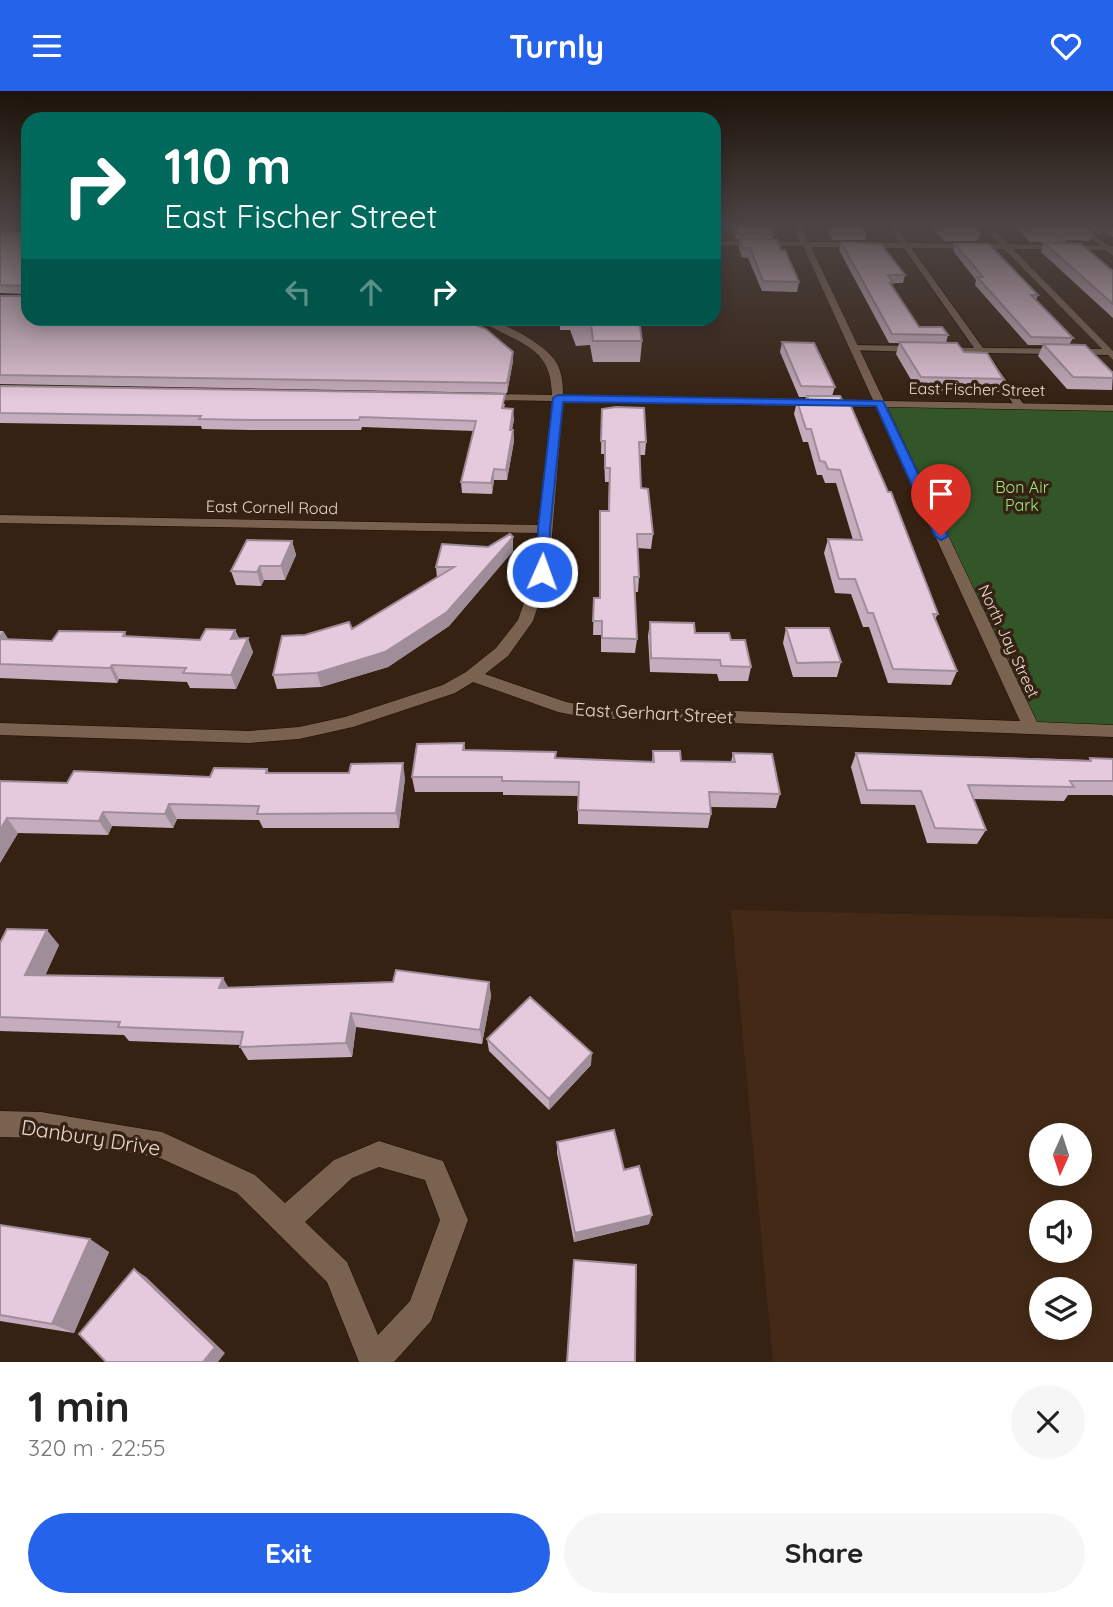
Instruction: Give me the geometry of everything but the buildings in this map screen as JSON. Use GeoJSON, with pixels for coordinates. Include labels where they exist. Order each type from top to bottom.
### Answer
{"type":"FeatureCollection","features":[{"type":"Feature","properties":{"kind":"street","name":"North Jay Street"},"geometry":{"type":"LineString","coordinates":[[824,283],[1031,729]]}},
{"type":"Feature","properties":{"kind":"street"},"geometry":{"type":"LineString","coordinates":[[1040,283],[1110,355]]}},
{"type":"Feature","properties":{"kind":"street"},"geometry":{"type":"LineString","coordinates":[[0,729],[249,737],[299,733],[347,723],[449,689],[472,676],[502,652],[525,621],[542,572],[558,398],[557,376],[551,362],[537,347],[496,326]]}},
{"type":"Feature","properties":{"kind":"street","name":"East Fischer Street"},"geometry":{"type":"LineString","coordinates":[[474,397],[1113,408]]}},
{"type":"Feature","properties":{"kind":"street","name":"East Cornell Road"},"geometry":{"type":"LineString","coordinates":[[0,519],[544,529]]}},
{"type":"Feature","properties":{"kind":"street","name":"East Gerhart Street"},"geometry":{"type":"LineString","coordinates":[[472,676],[564,708],[588,712],[1113,731]]}},
{"type":"Feature","properties":{"kind":"street","name":"Danbury Drive"},"geometry":{"type":"LineString","coordinates":[[0,1124],[41,1125],[162,1145],[246,1184],[337,1272],[375,1361]]}},
{"type":"Feature","properties":{"kind":"street"},"geometry":{"type":"LineString","coordinates":[[285,1220],[343,1169],[379,1154],[434,1170],[454,1220],[421,1311],[375,1361]]}},
{"type":"Feature","properties":{"kind":"lane"},"geometry":{"type":"LineString","coordinates":[[932,283],[1020,406]]}},
{"type":"Feature","properties":{"kind":"lane"},"geometry":{"type":"LineString","coordinates":[[854,348],[1110,355]]}},
{"type":"Feature","properties":{"kind":"shaded area"},"geometry":{"type":"Polygon","coordinates":[[[731,910],[1113,919],[1113,1362],[773,1362],[731,910]]]}},
{"type":"Feature","properties":{"kind":"green space","name":"Bon Air Park"},"geometry":{"type":"Polygon","coordinates":[[[879,403],[1113,408],[1113,731],[1032,729],[879,403]]]}},
{"type":"Feature","properties":{"kind":"route"},"geometry":{"type":"LineString","coordinates":[[542,572],[558,398],[879,403],[941,536]]}}]}
